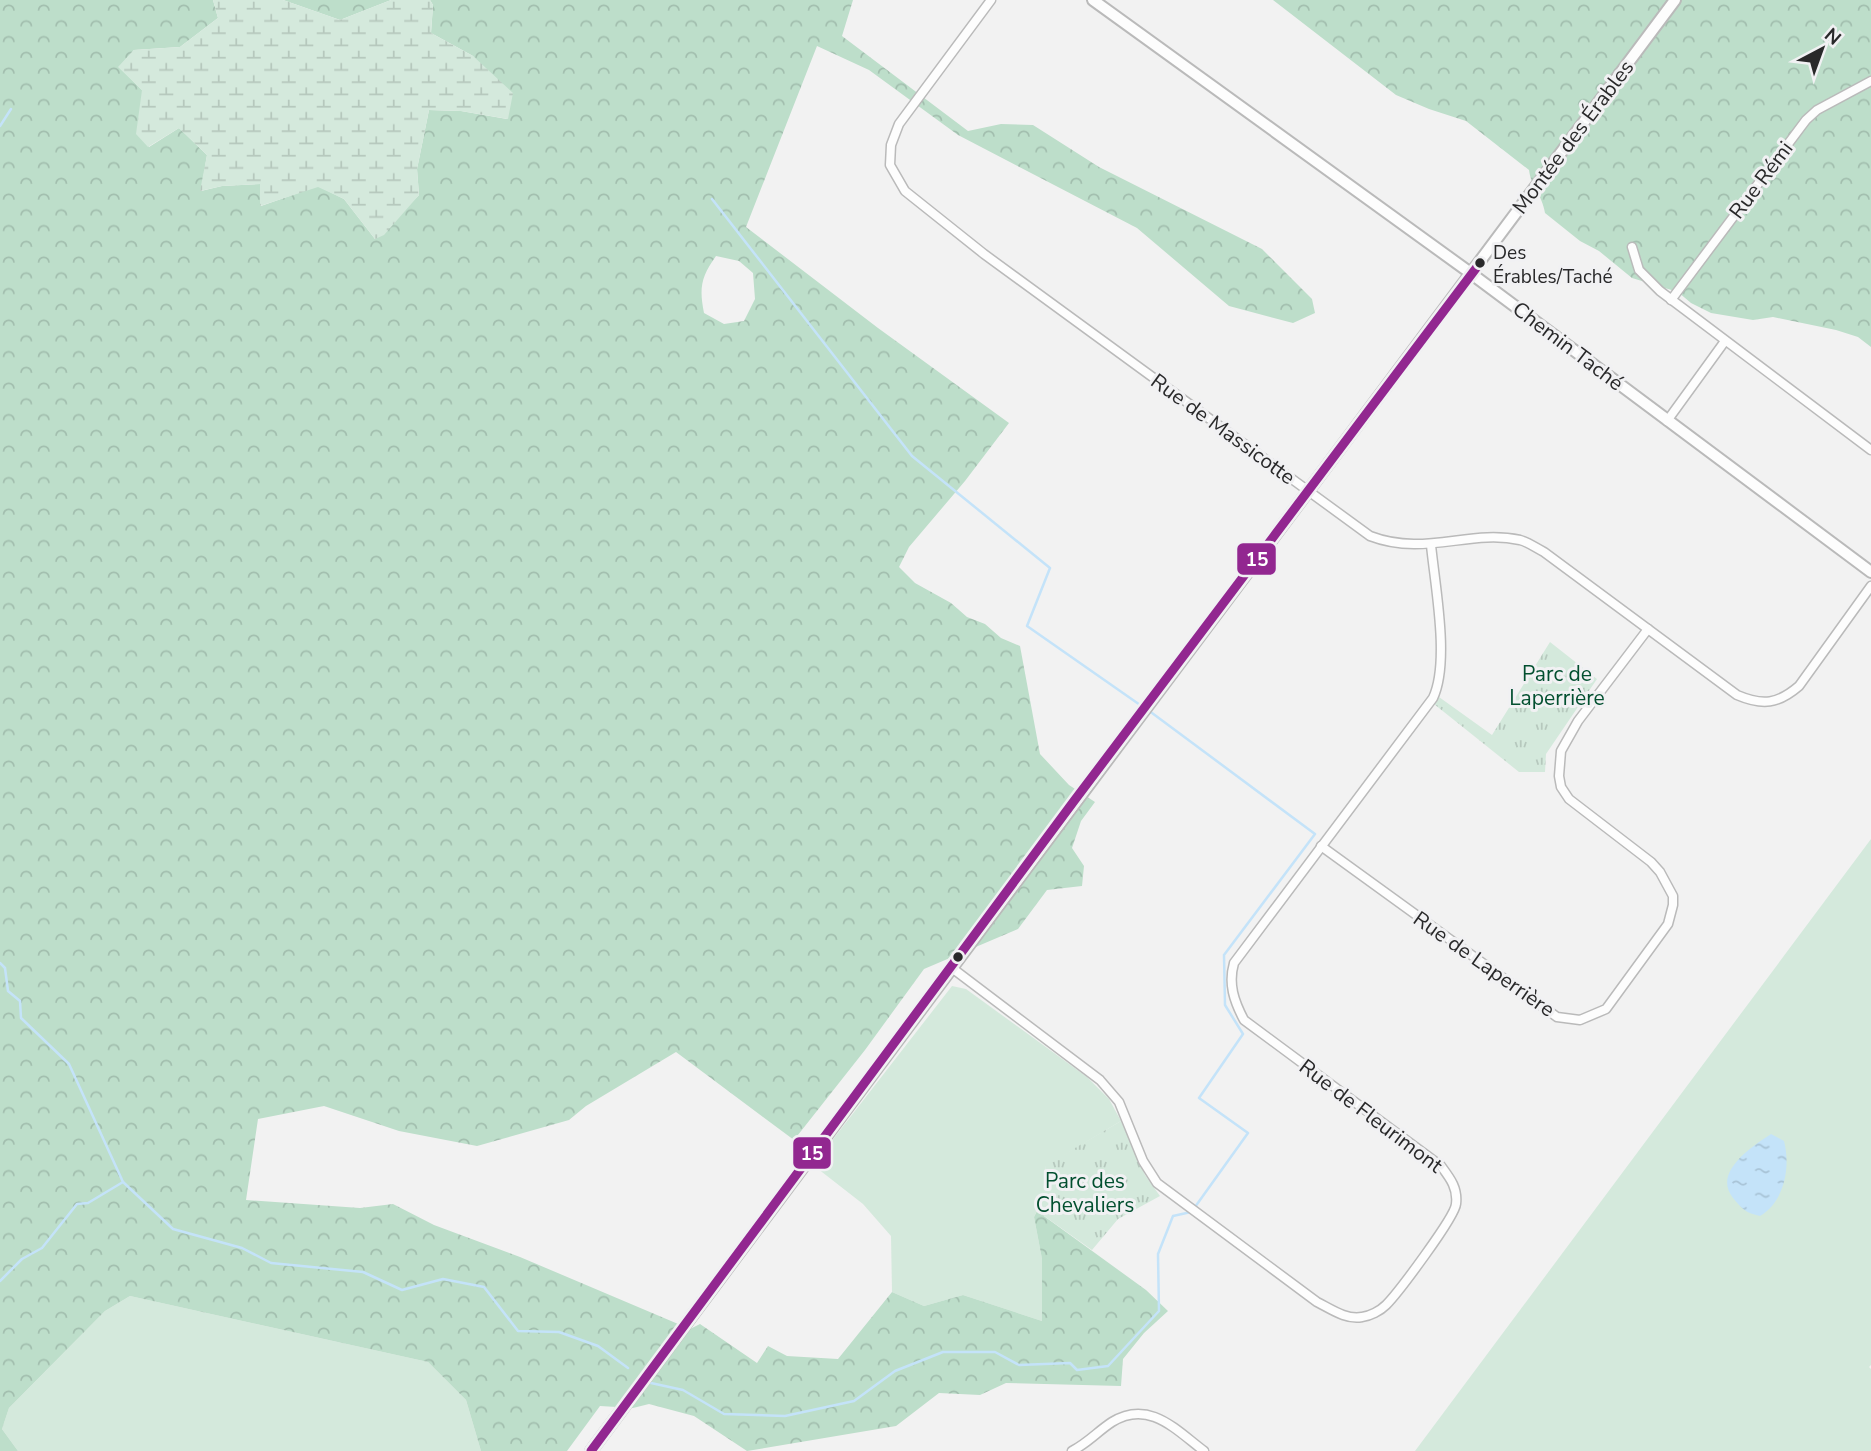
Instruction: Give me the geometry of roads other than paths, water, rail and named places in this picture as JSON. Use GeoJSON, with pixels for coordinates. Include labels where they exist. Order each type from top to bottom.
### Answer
{"type":"FeatureCollection","features":[{"type":"Feature","properties":{"kind":"street","name":"Rue de Massicotte"},"geometry":{"type":"LineString","coordinates":[[991,0],[899,124],[891,145],[890,164],[905,191],[984,254],[1370,536],[1389,543],[1431,545],[1499,537],[1523,541],[1544,552],[1737,695],[1758,702],[1774,701],[1787,696],[1810,673],[1871,586]]}},
{"type":"Feature","properties":{"kind":"street","name":"Chemin Taché"},"geometry":{"type":"LineString","coordinates":[[1093,0],[1472,274],[1871,572]]}},
{"type":"Feature","properties":{"kind":"street","name":"Montée des Érables"},"geometry":{"type":"LineString","coordinates":[[591,1451],[1675,0]]}},
{"type":"Feature","properties":{"kind":"street","name":"Rue Rémi"},"geometry":{"type":"LineString","coordinates":[[1671,300],[1806,120],[1817,110],[1871,81]]}},
{"type":"Feature","properties":{"kind":"street"},"geometry":{"type":"LineString","coordinates":[[1632,247],[1639,270],[1671,300],[1871,450]]}},
{"type":"Feature","properties":{"kind":"street"},"geometry":{"type":"LineString","coordinates":[[1667,421],[1725,341]]}},
{"type":"Feature","properties":{"kind":"street","name":"Rue de Fleurimont"},"geometry":{"type":"LineString","coordinates":[[951,968],[1100,1080],[1119,1102],[1143,1161],[1157,1183],[1317,1302],[1354,1318],[1363,1317],[1385,1306],[1450,1220],[1456,1202],[1454,1183],[1441,1166],[1244,1020],[1235,1003],[1231,983],[1234,963],[1433,698],[1438,687],[1440,642],[1431,545]]}},
{"type":"Feature","properties":{"kind":"street","name":"Rue de Laperrière"},"geometry":{"type":"LineString","coordinates":[[1321,846],[1557,1017],[1580,1020],[1606,1009],[1668,924],[1673,896],[1660,872],[1651,862],[1569,799],[1561,787],[1558,766],[1561,751],[1578,721],[1648,629]]}},
{"type":"Feature","properties":{"kind":"street"},"geometry":{"type":"LineString","coordinates":[[1072,1451],[1127,1414],[1145,1413],[1158,1417],[1204,1451]]}},
{"type":"Feature","properties":{"kind":"water"},"geometry":{"type":"Polygon","coordinates":[[[1771,1134],[1784,1141],[1786,1173],[1775,1202],[1760,1216],[1748,1212],[1736,1202],[1728,1188],[1728,1179],[1737,1161],[1771,1134]]]}},
{"type":"Feature","properties":{"kind":"waterway"},"geometry":{"type":"LineString","coordinates":[[0,126],[11,109]]}},
{"type":"Feature","properties":{"kind":"waterway"},"geometry":{"type":"LineString","coordinates":[[712,199],[912,456],[1050,568],[1027,626],[1143,707]]}},
{"type":"Feature","properties":{"kind":"waterway"},"geometry":{"type":"LineString","coordinates":[[1148,710],[1315,834],[1224,955],[1225,1005],[1243,1034],[1199,1098],[1248,1133],[1195,1207]]}},
{"type":"Feature","properties":{"kind":"waterway"},"geometry":{"type":"LineString","coordinates":[[0,963],[5,968],[8,991],[20,1001],[21,1018],[69,1064],[123,1182],[173,1229],[242,1248],[271,1263],[363,1272],[402,1290],[443,1279],[484,1287],[518,1331],[559,1332],[598,1346],[628,1368]]}},
{"type":"Feature","properties":{"kind":"waterway"},"geometry":{"type":"LineString","coordinates":[[0,1281],[22,1259],[42,1248],[77,1204],[88,1203],[123,1182]]}},
{"type":"Feature","properties":{"kind":"waterway"},"geometry":{"type":"LineString","coordinates":[[651,1383],[683,1390],[724,1414],[785,1416],[854,1401],[895,1371],[943,1352],[995,1352],[1019,1365],[1070,1363],[1077,1370],[1108,1366],[1159,1311],[1158,1254],[1173,1216],[1191,1212]]}},
{"type":"Feature","properties":{"kind":"place","name":"Des Érables/Taché"},"geometry":{"type":"Point","coordinates":[1480,263]}},
{"type":"Feature","properties":{"kind":"park label","name":"Parc de Laperrière"},"geometry":{"type":"Point","coordinates":[1557,686]}},
{"type":"Feature","properties":{"kind":"park label","name":"Parc des Chevaliers"},"geometry":{"type":"Point","coordinates":[1085,1193]}}]}
